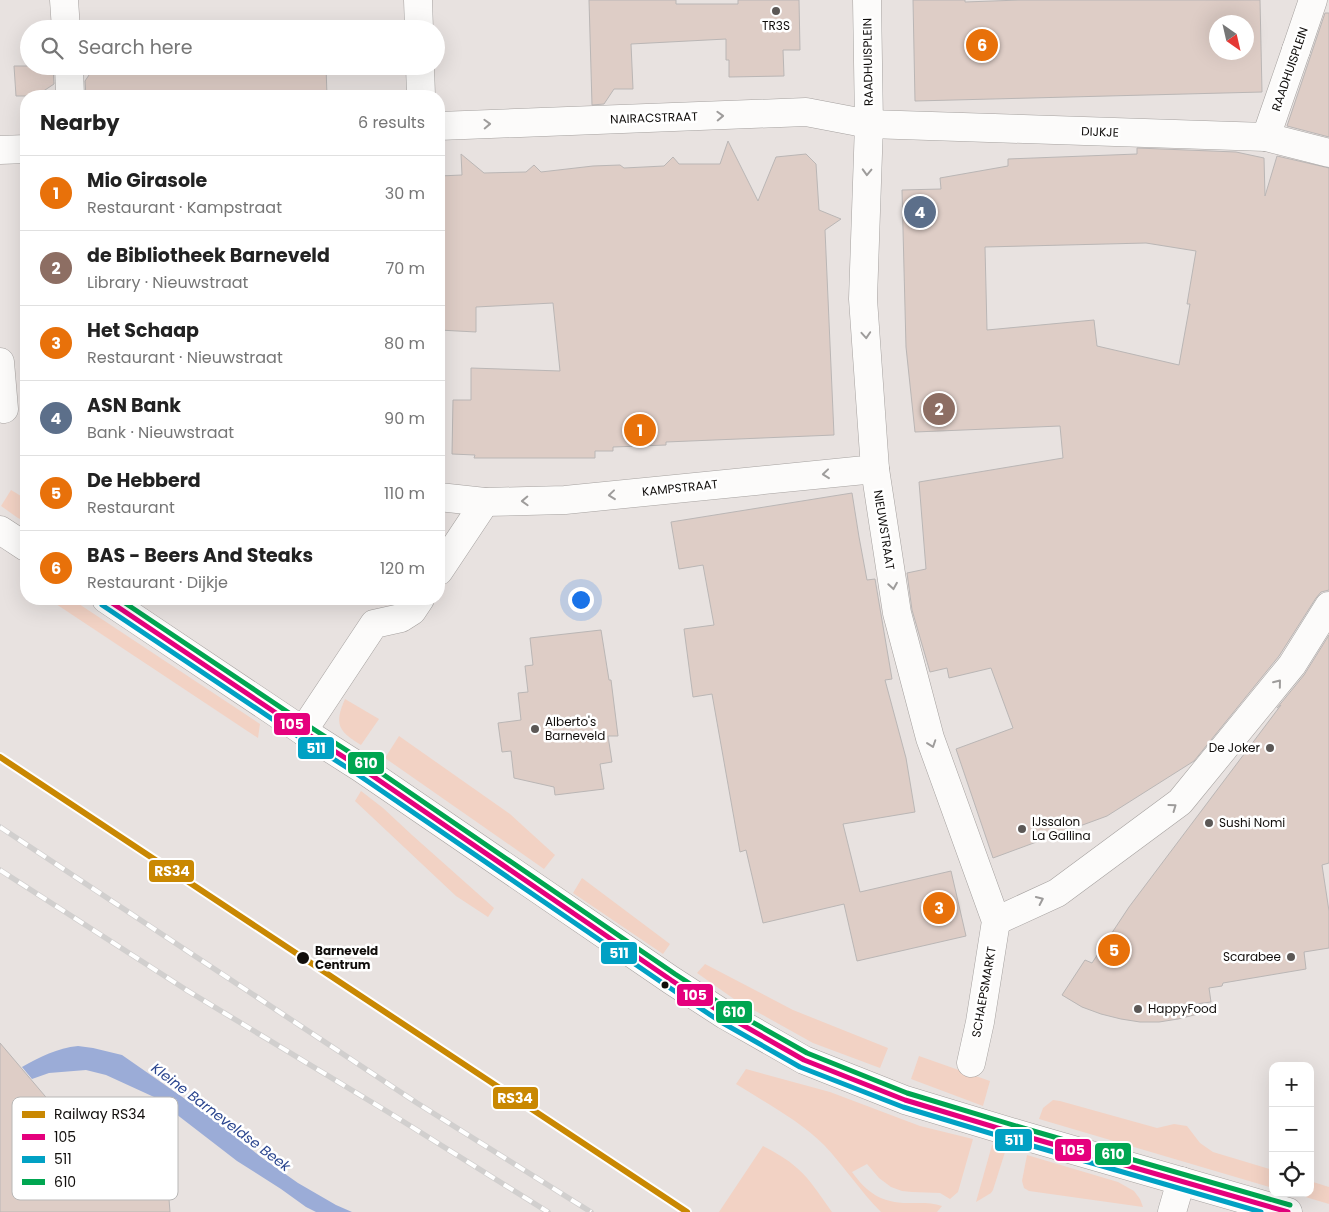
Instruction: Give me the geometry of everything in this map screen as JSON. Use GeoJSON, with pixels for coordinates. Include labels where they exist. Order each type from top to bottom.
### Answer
{"type":"FeatureCollection","features":[{"type":"Feature","properties":{"kind":"street"},"geometry":{"type":"LineString","coordinates":[[64,0],[65,20]]}},
{"type":"Feature","properties":{"kind":"street"},"geometry":{"type":"LineString","coordinates":[[418,0],[419,20]]}},
{"type":"Feature","properties":{"kind":"street","name":"RAADHUISPLEIN"},"geometry":{"type":"LineString","coordinates":[[867,0],[869,124]]}},
{"type":"Feature","properties":{"kind":"street","name":"RAADHUISPLEIN"},"geometry":{"type":"LineString","coordinates":[[1266,137],[1313,0]]}},
{"type":"Feature","properties":{"kind":"street"},"geometry":{"type":"LineString","coordinates":[[69,75],[70,90]]}},
{"type":"Feature","properties":{"kind":"street"},"geometry":{"type":"LineString","coordinates":[[420,75],[421,90]]}},
{"type":"Feature","properties":{"kind":"street","name":"NAIRACSTRAAT"},"geometry":{"type":"LineString","coordinates":[[445,126],[806,112],[869,124]]}},
{"type":"Feature","properties":{"kind":"street","name":"DIJKJE"},"geometry":{"type":"LineString","coordinates":[[869,124],[1266,137],[1329,153]]}},
{"type":"Feature","properties":{"kind":"street","name":"NIEUWSTRAAT"},"geometry":{"type":"LineString","coordinates":[[869,124],[864,299],[875,469],[898,614],[930,738],[996,921]]}},
{"type":"Feature","properties":{"kind":"street"},"geometry":{"type":"LineString","coordinates":[[0,150],[20,149]]}},
{"type":"Feature","properties":{"kind":"street"},"geometry":{"type":"LineString","coordinates":[[0,362],[4,409]]}},
{"type":"Feature","properties":{"kind":"street","name":"KAMPSTRAAT"},"geometry":{"type":"LineString","coordinates":[[445,499],[485,502],[565,500],[875,469]]}},
{"type":"Feature","properties":{"kind":"street"},"geometry":{"type":"LineString","coordinates":[[445,562],[485,502]]}},
{"type":"Feature","properties":{"kind":"street"},"geometry":{"type":"LineString","coordinates":[[0,530],[20,543]]}},
{"type":"Feature","properties":{"kind":"street"},"geometry":{"type":"LineString","coordinates":[[115,605],[303,731],[362,768],[671,980],[725,1015],[804,1060],[905,1100],[1288,1212]]}},
{"type":"Feature","properties":{"kind":"street"},"geometry":{"type":"LineString","coordinates":[[303,731],[374,624],[401,618],[412,611],[416,605]]}},
{"type":"Feature","properties":{"kind":"street"},"geometry":{"type":"LineString","coordinates":[[996,921],[1057,893],[1180,802],[1292,666],[1329,606]]}},
{"type":"Feature","properties":{"kind":"street","name":"SCHAEPSMARKT"},"geometry":{"type":"LineString","coordinates":[[971,1063],[980,1022],[996,921]]}},
{"type":"Feature","properties":{"kind":"street"},"geometry":{"type":"LineString","coordinates":[[1172,1212],[1181,1181]]}},
{"type":"Feature","properties":{"kind":"shaded area"},"geometry":{"type":"Polygon","coordinates":[[[11,490],[20,495],[20,519],[18,518],[1,506],[11,490]]]}},
{"type":"Feature","properties":{"kind":"shaded area"},"geometry":{"type":"Polygon","coordinates":[[[58,605],[81,605],[260,724],[258,738],[58,605]]]}},
{"type":"Feature","properties":{"kind":"shaded area"},"geometry":{"type":"Polygon","coordinates":[[[345,699],[379,719],[361,745],[347,735],[340,726],[340,715],[345,699]]]}},
{"type":"Feature","properties":{"kind":"shaded area"},"geometry":{"type":"Polygon","coordinates":[[[399,736],[510,814],[555,855],[544,869],[385,758],[399,736]]]}},
{"type":"Feature","properties":{"kind":"shaded area"},"geometry":{"type":"Polygon","coordinates":[[[361,791],[383,808],[494,908],[488,917],[456,896],[355,801],[361,791]]]}},
{"type":"Feature","properties":{"kind":"shaded area"},"geometry":{"type":"Polygon","coordinates":[[[582,878],[670,944],[663,954],[573,893],[582,878]]]}},
{"type":"Feature","properties":{"kind":"shaded area"},"geometry":{"type":"Polygon","coordinates":[[[705,964],[793,1010],[888,1048],[880,1068],[813,1043],[734,999],[697,973],[705,964]]]}},
{"type":"Feature","properties":{"kind":"shaded area"},"geometry":{"type":"Polygon","coordinates":[[[919,1056],[990,1081],[983,1106],[911,1079],[919,1056]]]}},
{"type":"Feature","properties":{"kind":"shaded area"},"geometry":{"type":"Polygon","coordinates":[[[746,1069],[830,1092],[920,1126],[973,1139],[958,1192],[950,1199],[940,1193],[902,1191],[891,1187],[879,1178],[867,1164],[852,1172],[863,1186],[883,1199],[899,1203],[930,1203],[942,1206],[937,1212],[881,1212],[824,1145],[814,1136],[782,1112],[736,1084],[746,1069]]]}},
{"type":"Feature","properties":{"kind":"shaded area"},"geometry":{"type":"Polygon","coordinates":[[[1053,1100],[1157,1128],[1174,1124],[1187,1126],[1200,1143],[1213,1152],[1269,1169],[1269,1187],[1039,1119],[1043,1108],[1053,1100]]]}},
{"type":"Feature","properties":{"kind":"shaded area"},"geometry":{"type":"Polygon","coordinates":[[[992,1145],[1006,1149],[993,1190],[976,1202],[992,1145]]]}},
{"type":"Feature","properties":{"kind":"shaded area"},"geometry":{"type":"Polygon","coordinates":[[[763,1146],[785,1159],[802,1173],[832,1212],[719,1212],[763,1146]]]}},
{"type":"Feature","properties":{"kind":"shaded area"},"geometry":{"type":"Polygon","coordinates":[[[1027,1155],[1118,1182],[1134,1191],[1143,1207],[1029,1191],[1024,1188],[1022,1181],[1027,1155]]]}},
{"type":"Feature","properties":{"kind":"shaded area"},"geometry":{"type":"Polygon","coordinates":[[[1314,1182],[1329,1187],[1329,1204],[1305,1197],[1314,1197],[1314,1182]]]}},
{"type":"Feature","properties":{"kind":"water"},"geometry":{"type":"Polygon","coordinates":[[[70,1047],[93,1048],[122,1055],[211,1117],[261,1157],[298,1183],[352,1212],[316,1212],[306,1207],[237,1161],[178,1116],[178,1097],[154,1097],[106,1075],[86,1070],[49,1073],[32,1079],[22,1067],[42,1056],[70,1047]]]}},
{"type":"Feature","properties":{"kind":"building"},"geometry":{"type":"Polygon","coordinates":[[[589,0],[676,0],[676,4],[738,4],[738,0],[799,0],[800,50],[783,50],[784,76],[729,77],[729,60],[726,60],[726,39],[631,44],[633,89],[614,89],[604,104],[592,105],[589,0]]]}},
{"type":"Feature","properties":{"kind":"building"},"geometry":{"type":"Polygon","coordinates":[[[913,0],[965,0],[965,2],[1020,0],[1260,0],[1262,92],[915,101],[913,0]]]}},
{"type":"Feature","properties":{"kind":"building"},"geometry":{"type":"Polygon","coordinates":[[[1325,13],[1329,13],[1329,137],[1287,126],[1325,13]]]}},
{"type":"Feature","properties":{"kind":"building"},"geometry":{"type":"Polygon","coordinates":[[[14,66],[20,66],[20,75],[54,75],[54,84],[45,90],[20,90],[20,96],[16,96],[14,66]]]}},
{"type":"Feature","properties":{"kind":"building"},"geometry":{"type":"Polygon","coordinates":[[[89,75],[326,75],[327,90],[86,90],[85,81],[89,75]]]}},
{"type":"Feature","properties":{"kind":"building"},"geometry":{"type":"Polygon","coordinates":[[[728,141],[758,201],[776,157],[806,154],[816,164],[819,210],[841,219],[825,230],[834,435],[666,442],[666,445],[613,447],[613,451],[595,451],[595,458],[474,458],[475,455],[452,454],[453,400],[471,400],[471,368],[560,371],[553,303],[476,307],[476,332],[445,330],[445,176],[462,175],[461,154],[484,173],[526,172],[534,165],[541,172],[593,166],[620,165],[624,168],[664,166],[673,157],[679,164],[720,164],[728,141]]]}},
{"type":"Feature","properties":{"kind":"building"},"geometry":{"type":"Polygon","coordinates":[[[1137,148],[1236,152],[1264,158],[1265,196],[1277,156],[1329,168],[1329,590],[1321,592],[1316,598],[1279,656],[1194,761],[1107,816],[993,858],[956,749],[1013,728],[991,668],[949,678],[947,668],[930,672],[912,610],[907,573],[926,569],[919,482],[1063,458],[1060,426],[915,432],[906,347],[902,190],[941,189],[940,178],[1008,166],[1008,159],[1137,154],[1137,148]],[[1146,243],[985,247],[987,330],[1094,320],[1097,346],[1179,365],[1190,304],[1187,304],[1196,251],[1146,243]]]}},
{"type":"Feature","properties":{"kind":"building"},"geometry":{"type":"Polygon","coordinates":[[[852,493],[867,580],[875,579],[892,679],[885,680],[906,758],[915,812],[843,824],[860,892],[951,871],[966,936],[857,961],[844,904],[763,923],[746,850],[740,852],[712,694],[693,697],[684,629],[714,625],[703,565],[679,569],[671,522],[852,493]]]}},
{"type":"Feature","properties":{"kind":"building"},"geometry":{"type":"Polygon","coordinates":[[[601,630],[609,680],[611,680],[618,736],[608,736],[612,762],[600,764],[604,789],[555,795],[554,787],[514,778],[511,751],[502,752],[498,723],[521,720],[518,693],[528,692],[525,666],[533,665],[530,638],[601,630]]]}},
{"type":"Feature","properties":{"kind":"building"},"geometry":{"type":"Polygon","coordinates":[[[1329,635],[1329,863],[1322,865],[1329,911],[1329,948],[1304,952],[1306,969],[1223,983],[1222,986],[1209,988],[1211,1002],[1196,1004],[1198,1014],[1178,1019],[1140,1022],[1121,1019],[1082,1007],[1062,995],[1085,960],[1092,963],[1129,907],[1281,705],[1277,708],[1304,675],[1329,635]]]}},
{"type":"Feature","properties":{"kind":"building"},"geometry":{"type":"Polygon","coordinates":[[[0,1043],[46,1097],[12,1097],[12,1200],[169,1200],[170,1212],[0,1212],[0,1043]]]}},
{"type":"Feature","properties":{"kind":"railway"},"geometry":{"type":"LineString","coordinates":[[0,827],[417,1103],[591,1212]]}},
{"type":"Feature","properties":{"kind":"railway"},"geometry":{"type":"LineString","coordinates":[[0,870],[188,991],[388,1112],[548,1212]]}},
{"type":"Feature","properties":{"kind":"rail line","name":"RS34"},"geometry":{"type":"LineString","coordinates":[[0,757],[687,1212]]}},
{"type":"Feature","properties":{"kind":"transit line","name":"511"},"geometry":{"type":"LineString","coordinates":[[102,605],[357,774],[721,1022],[800,1067],[903,1107],[1261,1212]]}},
{"type":"Feature","properties":{"kind":"transit line","name":"105"},"geometry":{"type":"LineString","coordinates":[[115,605],[361,768],[671,980],[725,1015],[804,1060],[905,1100],[1288,1212]]}},
{"type":"Feature","properties":{"kind":"transit line","name":"610"},"geometry":{"type":"LineString","coordinates":[[128,605],[365,762],[675,974],[729,1009],[807,1053],[907,1093],[1290,1205]]}},
{"type":"Feature","properties":{"kind":"place","name":"TR3S"},"geometry":{"type":"Point","coordinates":[776,11]}},
{"type":"Feature","properties":{"kind":"place","name":"BAS - Beers And Steaks"},"geometry":{"type":"Point","coordinates":[982,45]}},
{"type":"Feature","properties":{"kind":"place","name":"ASN Bank"},"geometry":{"type":"Point","coordinates":[920,212]}},
{"type":"Feature","properties":{"kind":"place","name":"de Bibliotheek Barneveld"},"geometry":{"type":"Point","coordinates":[939,409]}},
{"type":"Feature","properties":{"kind":"place","name":"Mio Girasole"},"geometry":{"type":"Point","coordinates":[640,430]}},
{"type":"Feature","properties":{"kind":"place","name":"Alberto's Barneveld"},"geometry":{"type":"Point","coordinates":[535,729]}},
{"type":"Feature","properties":{"kind":"place","name":"De Joker"},"geometry":{"type":"Point","coordinates":[1270,748]}},
{"type":"Feature","properties":{"kind":"place","name":"Sushi Nomi"},"geometry":{"type":"Point","coordinates":[1209,823]}},
{"type":"Feature","properties":{"kind":"place","name":"IJssalon La Gallina"},"geometry":{"type":"Point","coordinates":[1022,829]}},
{"type":"Feature","properties":{"kind":"place","name":"Het Schaap"},"geometry":{"type":"Point","coordinates":[939,908]}},
{"type":"Feature","properties":{"kind":"place","name":"De Hebberd"},"geometry":{"type":"Point","coordinates":[1114,950]}},
{"type":"Feature","properties":{"kind":"place","name":"Scarabee"},"geometry":{"type":"Point","coordinates":[1291,957]}},
{"type":"Feature","properties":{"kind":"place","name":"Barneveld Centrum"},"geometry":{"type":"Point","coordinates":[303,958]}},
{"type":"Feature","properties":{"kind":"place","name":"HappyFood"},"geometry":{"type":"Point","coordinates":[1138,1009]}},
{"type":"Feature","properties":{"kind":"water label","name":"Kleine Barneveldse Beek"},"geometry":{"type":"Point","coordinates":[221,1117]}}]}
